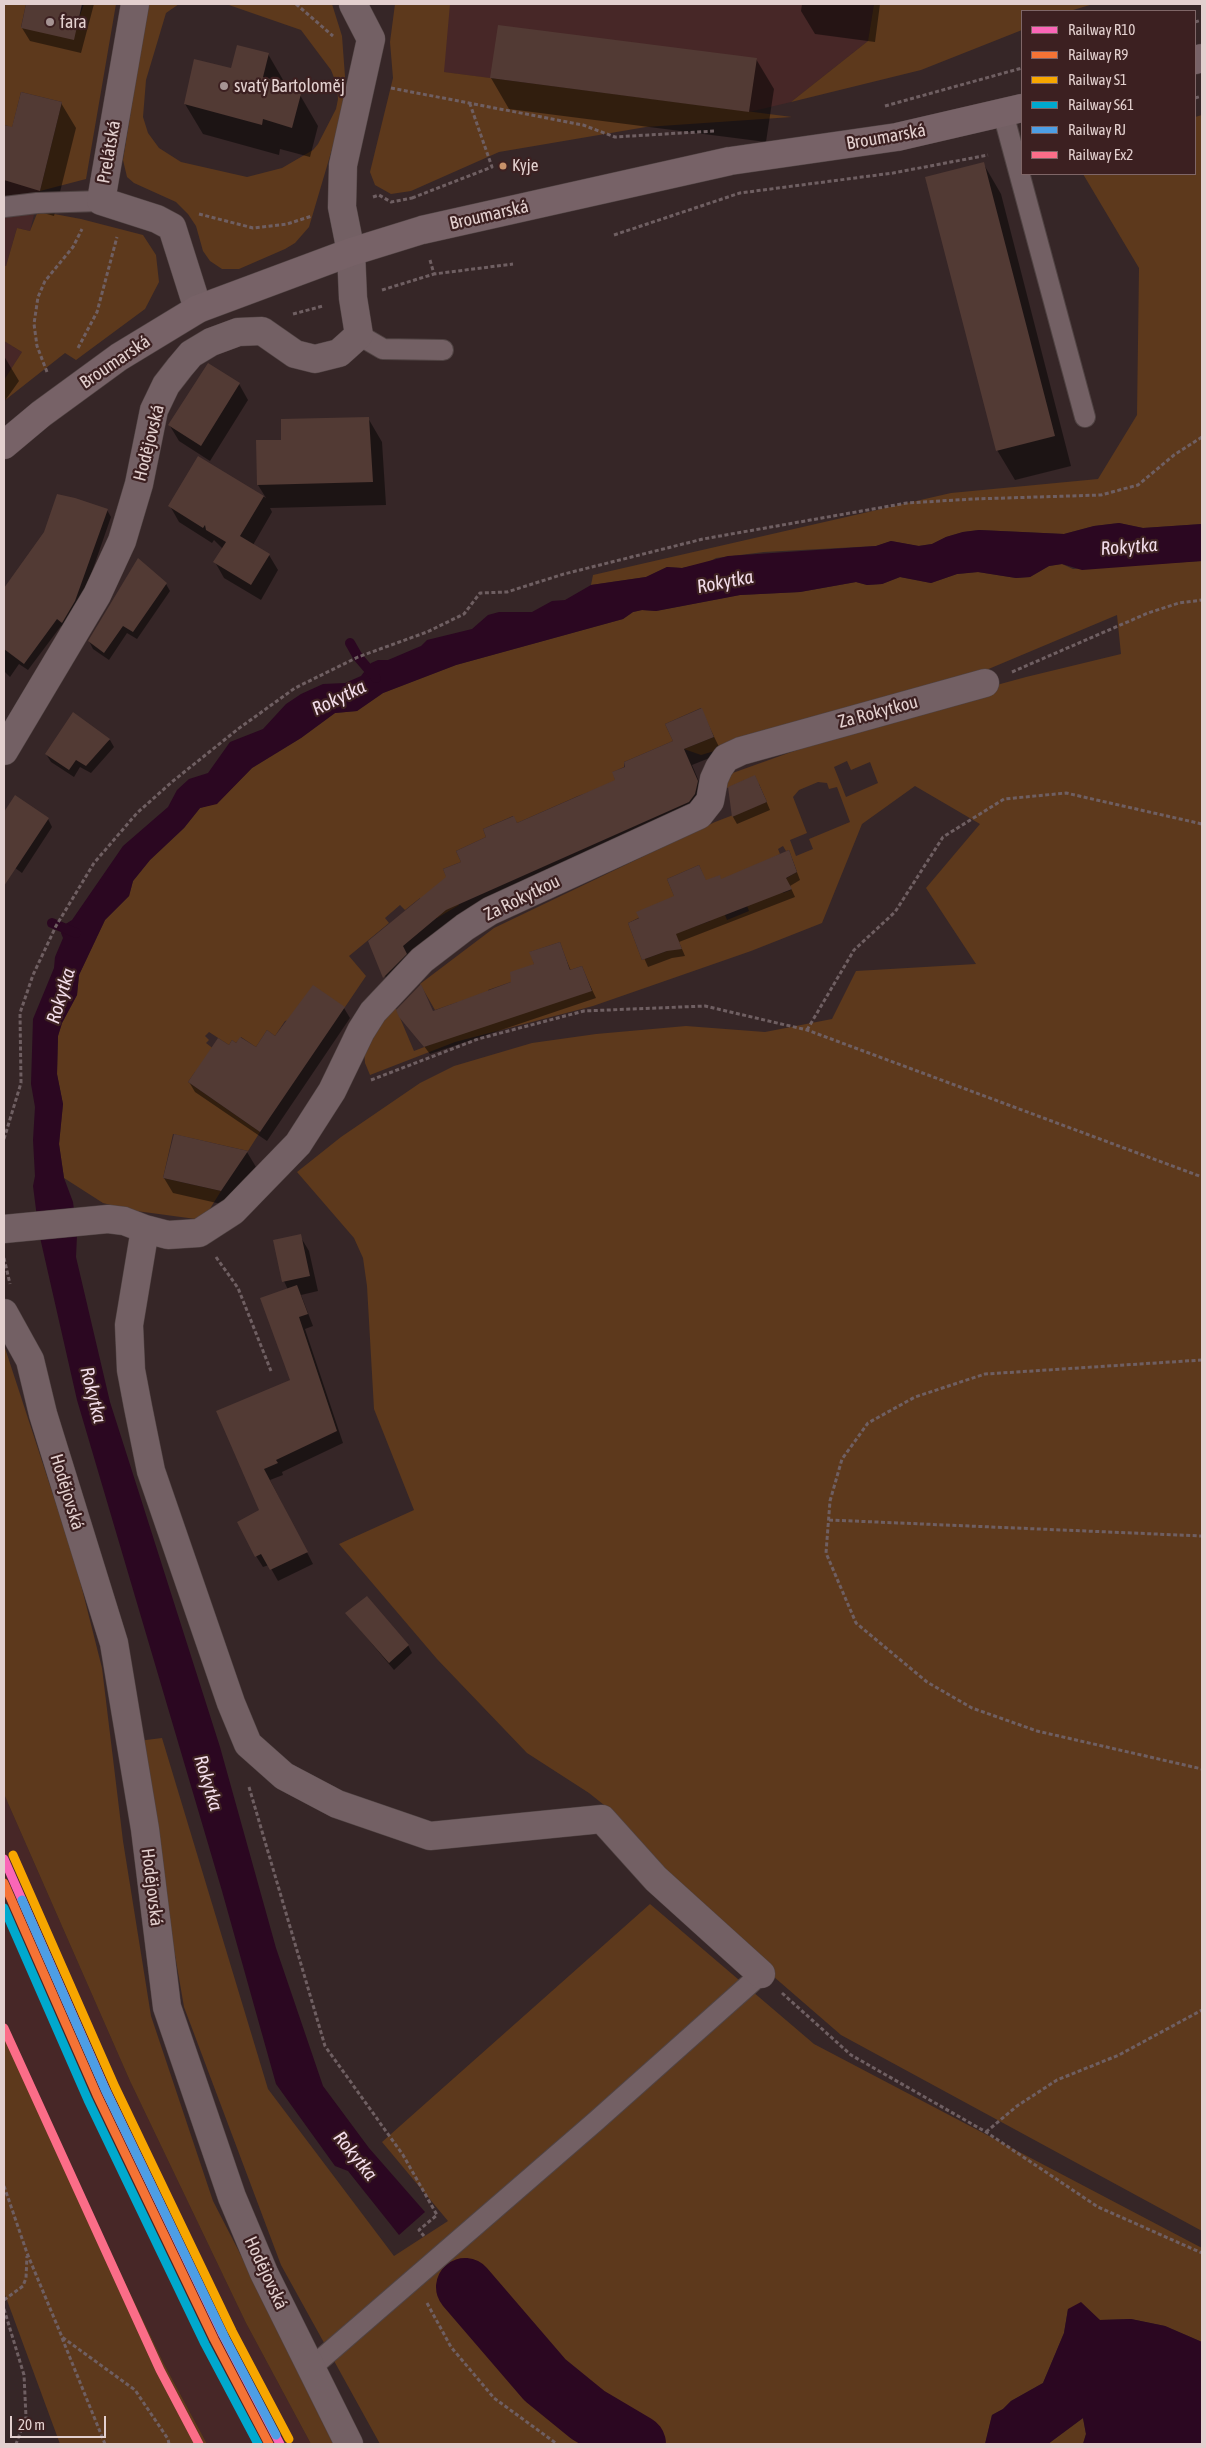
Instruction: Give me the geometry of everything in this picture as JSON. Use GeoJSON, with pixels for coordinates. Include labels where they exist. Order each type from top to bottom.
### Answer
{"type":"FeatureCollection","features":[{"type":"Feature","properties":{"kind":"street","name":"Prelátská"},"geometry":{"type":"LineString","coordinates":[[135,4],[101,201],[157,219],[172,227],[198,309]]}},
{"type":"Feature","properties":{"kind":"street"},"geometry":{"type":"LineString","coordinates":[[353,4],[370,47]]}},
{"type":"Feature","properties":{"kind":"street"},"geometry":{"type":"LineString","coordinates":[[360,335],[353,298],[351,252],[342,207],[343,165],[370,47],[376,4]]}},
{"type":"Feature","properties":{"kind":"street","name":"Broumarská"},"geometry":{"type":"LineString","coordinates":[[4,445],[41,414],[119,357],[198,309],[351,252],[422,230],[730,161],[897,137],[1013,110]]}},
{"type":"Feature","properties":{"kind":"street","name":"Hodějovská"},"geometry":{"type":"LineString","coordinates":[[4,751],[97,595],[115,556],[122,540],[139,484],[154,410],[166,385],[180,367],[198,350],[238,332],[262,331],[295,354],[315,359],[339,353],[360,335]]}},
{"type":"Feature","properties":{"kind":"street","name":"Za Rokytkou"},"geometry":{"type":"LineString","coordinates":[[14,1229],[84,1220],[116,1220],[168,1235],[199,1233],[233,1211],[298,1144],[332,1091],[361,1031],[374,1012],[422,960],[490,911],[699,815],[710,801],[714,779],[726,758],[741,750],[985,683]]}},
{"type":"Feature","properties":{"kind":"street"},"geometry":{"type":"LineString","coordinates":[[145,1229],[129,1325],[131,1370],[138,1407],[151,1471],[231,1703],[248,1744],[284,1776],[337,1804],[430,1836],[602,1819],[656,1880],[761,1974]]}},
{"type":"Feature","properties":{"kind":"street","name":"Hodějovská"},"geometry":{"type":"LineString","coordinates":[[4,1313],[30,1360],[43,1414],[114,1643],[145,1829],[167,2007],[232,2197],[264,2273],[349,2444]]}},
{"type":"Feature","properties":{"kind":"lane"},"geometry":{"type":"LineString","coordinates":[[1013,110],[1013,150],[1085,417]]}},
{"type":"Feature","properties":{"kind":"lane"},"geometry":{"type":"LineString","coordinates":[[4,207],[37,203],[101,201]]}},
{"type":"Feature","properties":{"kind":"lane"},"geometry":{"type":"LineString","coordinates":[[360,335],[383,349],[444,350]]}},
{"type":"Feature","properties":{"kind":"lane"},"geometry":{"type":"LineString","coordinates":[[312,2367],[761,1974]]}},
{"type":"Feature","properties":{"kind":"path"},"geometry":{"type":"LineString","coordinates":[[296,4],[332,34],[340,48],[370,47],[391,61],[389,88],[583,125],[615,137],[720,130]]}},
{"type":"Feature","properties":{"kind":"path"},"geometry":{"type":"LineString","coordinates":[[876,108],[1021,68]]}},
{"type":"Feature","properties":{"kind":"path"},"geometry":{"type":"LineString","coordinates":[[412,198],[492,167],[470,104]]}},
{"type":"Feature","properties":{"kind":"path"},"geometry":{"type":"LineString","coordinates":[[614,235],[740,193],[893,173],[1013,150]]}},
{"type":"Feature","properties":{"kind":"path"},"geometry":{"type":"LineString","coordinates":[[48,375],[37,346],[34,324],[38,297],[45,281],[73,246],[88,217],[101,201]]}},
{"type":"Feature","properties":{"kind":"path"},"geometry":{"type":"LineString","coordinates":[[4,1139],[21,1083],[20,1013],[32,975],[56,926],[94,863],[137,813],[173,781],[238,729],[295,688],[358,658],[427,632],[464,614],[480,593],[508,592],[564,574],[703,539],[907,503],[1101,495],[1138,485],[1174,455],[1202,438]]}},
{"type":"Feature","properties":{"kind":"path"},"geometry":{"type":"LineString","coordinates":[[985,683],[1148,613],[1179,603],[1202,600]]}},
{"type":"Feature","properties":{"kind":"path"},"geometry":{"type":"LineString","coordinates":[[807,1030],[854,950],[895,912],[943,837],[1004,799],[1066,793],[1202,824]]}},
{"type":"Feature","properties":{"kind":"path"},"geometry":{"type":"LineString","coordinates":[[332,1091],[386,1076],[478,1039],[584,1011],[705,1006],[807,1030],[1202,1177]]}},
{"type":"Feature","properties":{"kind":"path"},"geometry":{"type":"LineString","coordinates":[[199,1233],[238,1288],[271,1370]]}},
{"type":"Feature","properties":{"kind":"path"},"geometry":{"type":"LineString","coordinates":[[1202,1360],[985,1374],[915,1397],[868,1424],[842,1459],[830,1501],[826,1553],[856,1623],[927,1682],[972,1708],[1037,1731],[1202,1770]]}},
{"type":"Feature","properties":{"kind":"path"},"geometry":{"type":"LineString","coordinates":[[829,1520],[1202,1536]]}},
{"type":"Feature","properties":{"kind":"path"},"geometry":{"type":"LineString","coordinates":[[248,1744],[241,1760],[325,2046],[403,2155],[437,2215],[419,2230]]}},
{"type":"Feature","properties":{"kind":"path"},"geometry":{"type":"LineString","coordinates":[[761,1974],[851,2055],[986,2132],[1098,2207],[1202,2253]]}},
{"type":"Feature","properties":{"kind":"path"},"geometry":{"type":"LineString","coordinates":[[986,2132],[1017,2106],[1058,2080],[1118,2055],[1202,2010]]}},
{"type":"Feature","properties":{"kind":"path"},"geometry":{"type":"LineString","coordinates":[[4,2186],[27,2253],[106,2444]]}},
{"type":"Feature","properties":{"kind":"path"},"geometry":{"type":"LineString","coordinates":[[4,2300],[23,2286],[26,2278],[27,2253]]}},
{"type":"Feature","properties":{"kind":"path"},"geometry":{"type":"LineString","coordinates":[[414,2279],[451,2346],[494,2398],[557,2444]]}},
{"type":"Feature","properties":{"kind":"path"},"geometry":{"type":"LineString","coordinates":[[4,2309],[24,2375],[26,2416],[16,2444]]}},
{"type":"Feature","properties":{"kind":"path"},"geometry":{"type":"LineString","coordinates":[[62,2337],[135,2390],[168,2439],[169,2444]]}},
{"type":"Feature","properties":{"kind":"shaded area"},"geometry":{"type":"Polygon","coordinates":[[[4,4],[26,4],[21,27],[79,18],[84,4],[116,4],[86,179],[40,191],[62,102],[21,92],[11,132],[8,126],[4,125],[4,4]]]}},
{"type":"Feature","properties":{"kind":"shaded area"},"geometry":{"type":"Polygon","coordinates":[[[148,4],[179,4],[166,13],[146,80],[143,117],[148,133],[159,148],[181,162],[247,177],[282,168],[313,150],[336,109],[338,99],[337,85],[331,70],[301,30],[226,4],[332,4],[342,36],[346,90],[340,122],[309,227],[295,243],[285,249],[239,269],[222,269],[210,261],[203,251],[196,226],[188,214],[176,202],[134,183],[127,177],[123,160],[148,4]]]}},
{"type":"Feature","properties":{"kind":"shaded area"},"geometry":{"type":"Polygon","coordinates":[[[395,4],[450,4],[444,72],[792,117],[646,127],[499,152],[411,191],[391,194],[375,185],[370,172],[393,78],[390,42],[395,4]]]}},
{"type":"Feature","properties":{"kind":"shaded area"},"geometry":{"type":"Polygon","coordinates":[[[413,4],[874,4],[868,41],[791,102],[749,112],[443,72],[413,4]]]}},
{"type":"Feature","properties":{"kind":"shaded area"},"geometry":{"type":"Polygon","coordinates":[[[874,4],[1093,4],[1073,10],[1021,10],[1021,30],[921,70],[791,102],[868,41],[874,4]]]}},
{"type":"Feature","properties":{"kind":"shaded area"},"geometry":{"type":"Polygon","coordinates":[[[1202,115],[1202,524],[1143,528],[1119,523],[1094,526],[1064,534],[979,530],[963,532],[932,544],[918,546],[891,541],[876,546],[764,552],[716,558],[707,563],[682,568],[667,567],[646,577],[591,585],[593,575],[951,493],[1098,479],[1137,415],[1139,268],[1084,175],[1196,175],[1196,117],[1202,115]]]}},
{"type":"Feature","properties":{"kind":"shaded area"},"geometry":{"type":"Polygon","coordinates":[[[4,148],[47,162],[30,231],[17,228],[6,266],[4,266],[4,148]]]}},
{"type":"Feature","properties":{"kind":"shaded area"},"geometry":{"type":"Polygon","coordinates":[[[38,211],[81,219],[143,235],[156,255],[159,282],[145,309],[76,360],[65,353],[4,401],[4,380],[22,352],[4,341],[4,266],[6,266],[17,228],[30,231],[38,211]]]}},
{"type":"Feature","properties":{"kind":"shaded area"},"geometry":{"type":"Polygon","coordinates":[[[4,341],[22,352],[4,380],[4,341]]]}},
{"type":"Feature","properties":{"kind":"shaded area"},"geometry":{"type":"Polygon","coordinates":[[[1202,561],[1202,2231],[841,2035],[706,1918],[614,1813],[589,1793],[527,1753],[437,1659],[339,1544],[414,1510],[374,1409],[367,1286],[363,1258],[354,1238],[297,1172],[341,1137],[420,1083],[454,1066],[532,1043],[596,1034],[686,1026],[765,1032],[832,1019],[856,971],[976,964],[926,888],[980,824],[915,786],[862,824],[822,923],[751,951],[593,1006],[455,1042],[370,1075],[365,1063],[364,1050],[373,1030],[395,1006],[414,1051],[445,1039],[458,1002],[435,1010],[420,984],[494,928],[715,822],[767,802],[755,776],[727,788],[727,775],[878,721],[949,698],[1121,654],[1117,615],[979,673],[701,755],[684,749],[714,737],[701,708],[665,724],[673,741],[624,762],[624,767],[613,772],[616,783],[578,796],[517,823],[513,816],[483,829],[486,837],[456,851],[461,862],[443,869],[459,905],[437,918],[420,898],[405,910],[400,905],[385,918],[389,923],[349,956],[366,976],[345,1007],[285,1021],[275,1036],[267,1030],[256,1047],[241,1037],[236,1043],[232,1040],[229,1045],[209,1032],[205,1036],[209,1040],[206,1043],[224,1057],[195,1072],[188,1082],[260,1132],[248,1151],[173,1134],[163,1178],[221,1191],[203,1220],[129,1210],[103,1203],[64,1178],[59,1144],[63,1104],[57,1074],[58,1036],[62,1023],[77,995],[79,975],[105,920],[129,896],[133,881],[150,860],[184,828],[200,808],[217,803],[252,768],[301,738],[335,713],[357,711],[383,693],[456,665],[623,619],[633,612],[642,610],[656,611],[740,595],[800,592],[856,582],[867,585],[882,584],[900,577],[931,583],[957,574],[978,572],[1016,578],[1030,577],[1049,566],[1062,564],[1073,569],[1202,561]],[[847,761],[834,767],[846,797],[878,783],[870,762],[851,770],[847,761]],[[818,782],[799,790],[793,797],[807,833],[790,840],[796,856],[813,849],[809,839],[850,822],[837,787],[829,789],[827,783],[818,782]],[[783,846],[778,849],[780,854],[722,884],[711,879],[727,920],[749,911],[746,903],[781,890],[783,893],[791,890],[785,879],[797,872],[789,850],[786,851],[783,846]],[[699,865],[667,879],[688,929],[710,921],[708,916],[710,891],[699,865]],[[639,918],[628,923],[642,960],[667,951],[639,918]],[[560,942],[530,952],[537,972],[557,1002],[592,990],[582,966],[570,970],[560,942]],[[511,982],[488,990],[498,1021],[511,982]]]}},
{"type":"Feature","properties":{"kind":"shaded area"},"geometry":{"type":"Polygon","coordinates":[[[4,1345],[76,1565],[102,1668],[123,1841],[151,2016],[213,2201],[338,2444],[311,2444],[246,2323],[130,2081],[4,1794],[4,1345]]]}},
{"type":"Feature","properties":{"kind":"shaded area"},"geometry":{"type":"Polygon","coordinates":[[[162,1738],[268,2089],[394,2256],[448,2221],[382,2142],[650,1904],[814,2044],[1202,2248],[1202,2342],[1165,2326],[1131,2319],[1100,2320],[1068,2309],[1064,2333],[1043,2383],[1011,2401],[1003,2409],[992,2415],[985,2444],[380,2444],[281,2265],[184,2007],[138,1741],[162,1738]]]}},
{"type":"Feature","properties":{"kind":"shaded area"},"geometry":{"type":"Polygon","coordinates":[[[4,1794],[130,2081],[246,2323],[311,2444],[207,2444],[164,2364],[47,2119],[4,2021],[4,1794]]]}},
{"type":"Feature","properties":{"kind":"shaded area"},"geometry":{"type":"Polygon","coordinates":[[[4,2021],[47,2119],[164,2364],[207,2444],[60,2444],[4,2292],[4,2021]]]}},
{"type":"Feature","properties":{"kind":"shaded area"},"geometry":{"type":"Polygon","coordinates":[[[1083,2418],[1086,2434],[1083,2444],[1048,2444],[1083,2418]]]}},
{"type":"Feature","properties":{"kind":"water"},"geometry":{"type":"Polygon","coordinates":[[[1119,523],[1143,528],[1202,524],[1202,561],[1082,570],[1062,564],[1049,566],[1030,577],[1016,578],[978,572],[957,574],[931,583],[900,577],[882,584],[867,585],[856,582],[800,592],[740,595],[656,611],[642,610],[633,612],[623,619],[456,665],[383,693],[357,711],[335,713],[301,738],[252,768],[217,804],[200,808],[184,828],[150,860],[133,881],[129,896],[105,920],[79,975],[77,995],[62,1023],[58,1036],[57,1074],[63,1104],[59,1144],[64,1178],[73,1202],[77,1235],[76,1257],[110,1402],[220,1747],[276,1948],[323,2086],[369,2148],[425,2212],[399,2235],[348,2171],[335,2166],[276,2084],[222,1891],[77,1400],[39,1233],[33,1186],[35,1176],[33,1140],[35,1107],[31,1084],[33,1019],[54,968],[55,957],[63,938],[61,933],[64,925],[72,920],[123,846],[168,807],[177,790],[189,779],[208,773],[230,742],[263,729],[286,704],[301,694],[323,684],[345,683],[361,676],[371,663],[378,660],[388,660],[421,646],[427,640],[472,629],[488,615],[499,612],[532,612],[552,601],[565,600],[591,585],[646,577],[667,567],[682,568],[728,556],[876,546],[891,541],[919,546],[932,544],[963,532],[979,530],[1064,534],[1094,526],[1119,523]]]}},
{"type":"Feature","properties":{"kind":"water"},"geometry":{"type":"Polygon","coordinates":[[[1081,2302],[1100,2320],[1131,2319],[1165,2326],[1202,2342],[1202,2444],[1083,2444],[1086,2434],[1083,2418],[1048,2444],[985,2444],[992,2415],[1003,2409],[1011,2401],[1043,2383],[1064,2333],[1068,2309],[1081,2302]]]}},
{"type":"Feature","properties":{"kind":"building","name":"fara"},"geometry":{"type":"Polygon","coordinates":[[[26,4],[82,4],[74,40],[21,28],[26,4]]]}},
{"type":"Feature","properties":{"kind":"building"},"geometry":{"type":"Polygon","coordinates":[[[498,25],[757,58],[749,112],[490,78],[498,25]]]}},
{"type":"Feature","properties":{"kind":"building","name":"svatý Bartoloměj"},"geometry":{"type":"Polygon","coordinates":[[[237,45],[269,53],[263,77],[274,80],[272,86],[301,94],[292,128],[263,119],[262,125],[184,104],[194,59],[231,68],[237,45]]]}},
{"type":"Feature","properties":{"kind":"building"},"geometry":{"type":"Polygon","coordinates":[[[21,92],[62,102],[40,191],[4,180],[4,125],[12,127],[21,92]]]}},
{"type":"Feature","properties":{"kind":"building"},"geometry":{"type":"Polygon","coordinates":[[[984,162],[1055,436],[996,451],[925,177],[984,162]]]}},
{"type":"Feature","properties":{"kind":"building"},"geometry":{"type":"Polygon","coordinates":[[[208,363],[240,383],[201,446],[168,425],[208,363]]]}},
{"type":"Feature","properties":{"kind":"building"},"geometry":{"type":"Polygon","coordinates":[[[369,417],[373,482],[257,485],[256,440],[281,440],[281,419],[369,417]]]}},
{"type":"Feature","properties":{"kind":"building"},"geometry":{"type":"Polygon","coordinates":[[[198,456],[264,496],[240,536],[270,554],[251,585],[213,562],[226,542],[206,530],[205,525],[203,528],[168,506],[198,456]]]}},
{"type":"Feature","properties":{"kind":"building"},"geometry":{"type":"Polygon","coordinates":[[[57,494],[108,509],[75,601],[62,623],[57,619],[24,664],[4,649],[4,588],[44,532],[57,494]]]}},
{"type":"Feature","properties":{"kind":"building"},"geometry":{"type":"Polygon","coordinates":[[[138,558],[167,583],[133,632],[123,626],[104,653],[88,641],[138,558]]]}},
{"type":"Feature","properties":{"kind":"building"},"geometry":{"type":"Polygon","coordinates":[[[702,708],[714,737],[684,749],[698,781],[695,794],[689,802],[446,910],[403,946],[407,954],[383,978],[368,941],[446,877],[443,869],[461,862],[456,851],[486,837],[483,829],[514,816],[517,823],[615,780],[612,772],[625,767],[624,762],[673,741],[665,724],[702,708]]]}},
{"type":"Feature","properties":{"kind":"building"},"geometry":{"type":"Polygon","coordinates":[[[73,712],[110,739],[86,766],[76,760],[69,770],[45,754],[73,712]]]}},
{"type":"Feature","properties":{"kind":"building"},"geometry":{"type":"Polygon","coordinates":[[[755,775],[767,802],[732,817],[728,787],[755,775]]]}},
{"type":"Feature","properties":{"kind":"building"},"geometry":{"type":"Polygon","coordinates":[[[15,795],[49,818],[4,886],[4,812],[15,795]]]}},
{"type":"Feature","properties":{"kind":"building"},"geometry":{"type":"Polygon","coordinates":[[[789,850],[797,872],[786,878],[792,889],[676,934],[682,949],[667,951],[642,960],[628,923],[639,918],[636,912],[674,896],[667,879],[699,865],[706,880],[720,875],[721,879],[789,850]]]}},
{"type":"Feature","properties":{"kind":"building"},"geometry":{"type":"Polygon","coordinates":[[[560,942],[570,970],[582,966],[592,991],[424,1047],[399,1017],[396,1010],[421,984],[433,1011],[511,982],[510,972],[534,964],[529,952],[560,942]]]}},
{"type":"Feature","properties":{"kind":"building"},"geometry":{"type":"Polygon","coordinates":[[[313,985],[345,1007],[260,1132],[188,1082],[218,1038],[229,1045],[232,1040],[236,1043],[240,1037],[256,1047],[267,1030],[275,1036],[313,985]]]}},
{"type":"Feature","properties":{"kind":"building"},"geometry":{"type":"Polygon","coordinates":[[[174,1134],[248,1151],[221,1191],[163,1178],[174,1134]]]}},
{"type":"Feature","properties":{"kind":"building"},"geometry":{"type":"Polygon","coordinates":[[[301,1234],[310,1276],[282,1282],[273,1240],[301,1234]]]}},
{"type":"Feature","properties":{"kind":"building"},"geometry":{"type":"Polygon","coordinates":[[[297,1285],[308,1314],[299,1317],[337,1431],[276,1460],[278,1463],[264,1469],[308,1552],[270,1570],[261,1554],[255,1557],[237,1522],[259,1510],[216,1411],[290,1380],[260,1298],[297,1285]]]}},
{"type":"Feature","properties":{"kind":"building"},"geometry":{"type":"Polygon","coordinates":[[[367,1596],[409,1645],[389,1663],[345,1613],[367,1596]]]}},
{"type":"Feature","properties":{"kind":"waterway"},"geometry":{"type":"LineString","coordinates":[[350,643],[358,657],[376,678]]}},
{"type":"Feature","properties":{"kind":"waterway"},"geometry":{"type":"LineString","coordinates":[[52,923],[76,933]]}},
{"type":"Feature","properties":{"kind":"waterway","name":"Rokytka"},"geometry":{"type":"LineString","coordinates":[[465,2287],[545,2380],[588,2415],[637,2444]]}},
{"type":"Feature","properties":{"kind":"rail line","name":"S1"},"geometry":{"type":"LineString","coordinates":[[13,1855],[115,2087],[232,2331],[289,2439]]}},
{"type":"Feature","properties":{"kind":"rail line","name":"R10"},"geometry":{"type":"LineString","coordinates":[[4,1859],[106,2091],[223,2335],[280,2444]]}},
{"type":"Feature","properties":{"kind":"rail line","name":"R9"},"geometry":{"type":"LineString","coordinates":[[4,1883],[97,2095],[214,2339],[269,2444]]}},
{"type":"Feature","properties":{"kind":"rail line","name":"RJ"},"geometry":{"type":"LineString","coordinates":[[22,1900],[105,2089],[225,2338],[276,2435]]}},
{"type":"Feature","properties":{"kind":"rail line","name":"S61"},"geometry":{"type":"LineString","coordinates":[[4,1908],[88,2100],[205,2344],[258,2444]]}},
{"type":"Feature","properties":{"kind":"rail line","name":"Ex2"},"geometry":{"type":"LineString","coordinates":[[4,2028],[160,2370],[199,2444]]}},
{"type":"Feature","properties":{"kind":"place","name":"fara"},"geometry":{"type":"Point","coordinates":[50,22]}},
{"type":"Feature","properties":{"kind":"place","name":"svatý Bartoloměj"},"geometry":{"type":"Point","coordinates":[224,86]}},
{"type":"Feature","properties":{"kind":"place","name":"Kyje"},"geometry":{"type":"Point","coordinates":[503,166]}}]}
